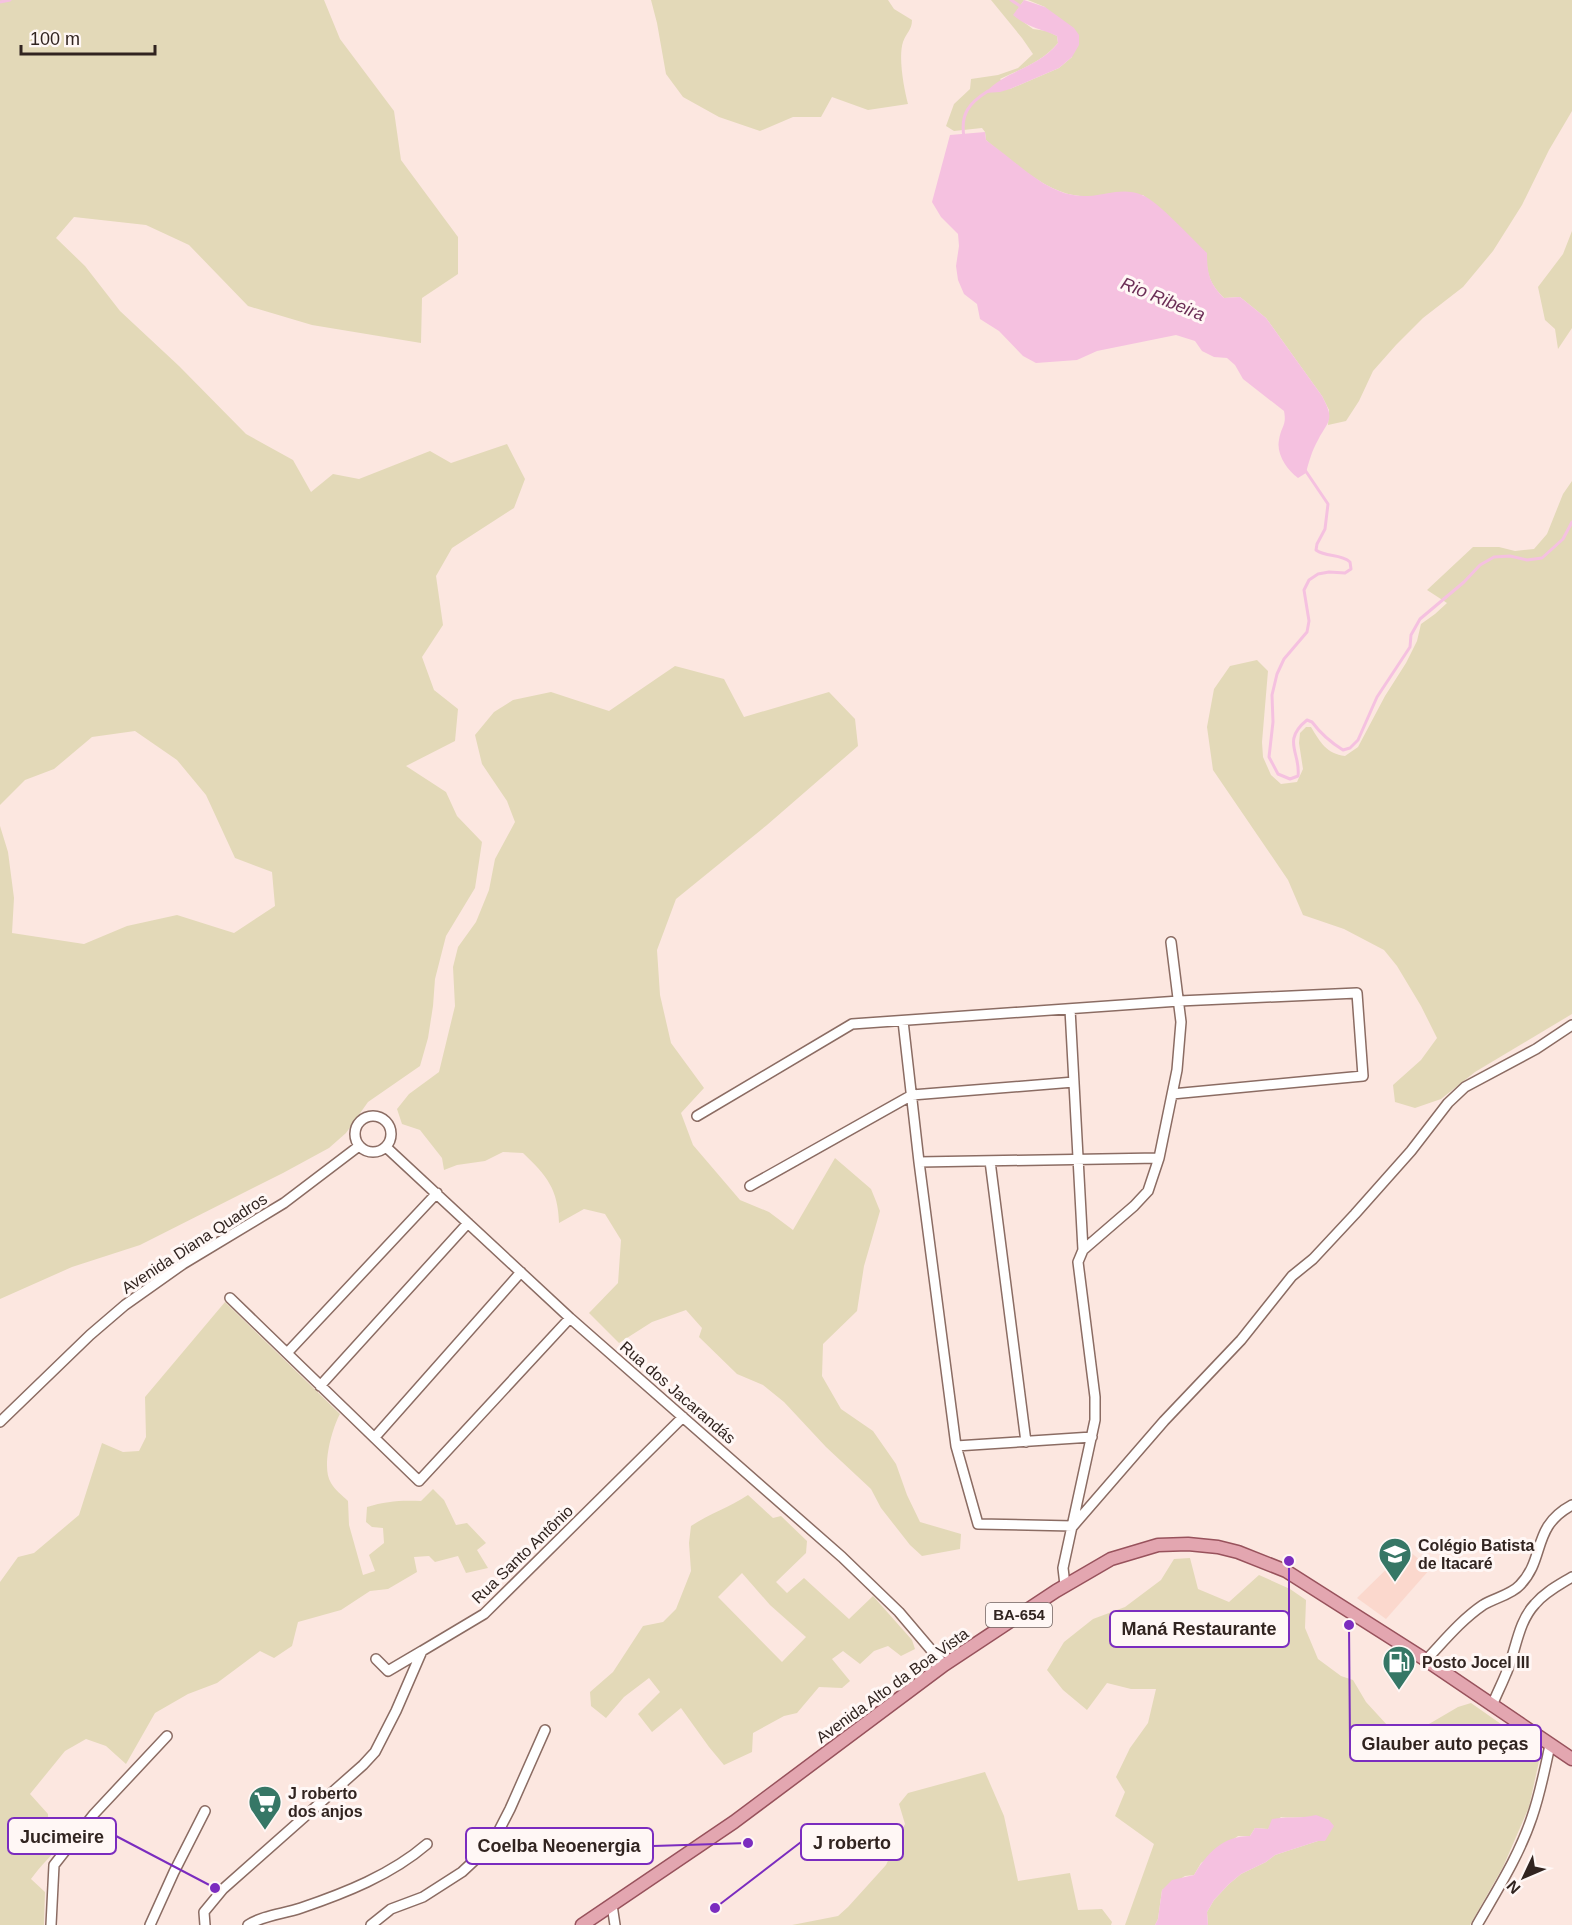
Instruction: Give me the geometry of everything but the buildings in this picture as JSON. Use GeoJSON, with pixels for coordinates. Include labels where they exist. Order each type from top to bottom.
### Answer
{"type":"FeatureCollection","features":[{"type":"Feature","properties":{"kind":"main road","name":"Avenida Alto da Boa Vista"},"geometry":{"type":"LineString","coordinates":[[582,1925],[734,1822],[944,1665],[1065,1585],[1111,1559],[1158,1545],[1188,1544],[1218,1547],[1239,1552],[1286,1571],[1426,1660],[1492,1706]]}},
{"type":"Feature","properties":{"kind":"main road","name":"BA-654"},"geometry":{"type":"LineString","coordinates":[[1492,1706],[1572,1760]]}},
{"type":"Feature","properties":{"kind":"street"},"geometry":{"type":"LineString","coordinates":[[1083,1250],[1148,1191],[1159,1158],[1177,1070],[1182,1022],[1171,942]]}},
{"type":"Feature","properties":{"kind":"street"},"geometry":{"type":"LineString","coordinates":[[697,1116],[852,1024],[1179,1001],[1357,993],[1364,1076],[1172,1094]]}},
{"type":"Feature","properties":{"kind":"street"},"geometry":{"type":"LineString","coordinates":[[1065,1585],[1063,1568],[1095,1420],[1095,1397],[1078,1262],[1083,1250],[1070,1009]]}},
{"type":"Feature","properties":{"kind":"street"},"geometry":{"type":"LineString","coordinates":[[903,1021],[956,1446],[978,1524],[1073,1526]]}},
{"type":"Feature","properties":{"kind":"street"},"geometry":{"type":"LineString","coordinates":[[1073,1526],[1164,1421],[1241,1340],[1292,1276],[1313,1258],[1355,1214],[1411,1151],[1448,1103],[1465,1087],[1536,1049],[1572,1024]]}},
{"type":"Feature","properties":{"kind":"street"},"geometry":{"type":"LineString","coordinates":[[750,1186],[912,1095],[1074,1082]]}},
{"type":"Feature","properties":{"kind":"street"},"geometry":{"type":"LineString","coordinates":[[373,1116],[381,1118],[390,1127],[391,1136],[386,1147],[380,1151],[372,1152],[359,1146],[355,1138],[356,1126],[362,1120],[373,1116]]}},
{"type":"Feature","properties":{"kind":"street","name":"Avenida Diana Quadros"},"geometry":{"type":"LineString","coordinates":[[0,1422],[90,1335],[125,1305],[183,1264],[284,1203],[359,1146]]}},
{"type":"Feature","properties":{"kind":"street","name":"Rua dos Jacarandás"},"geometry":{"type":"LineString","coordinates":[[386,1147],[570,1318],[842,1557],[899,1612],[944,1665]]}},
{"type":"Feature","properties":{"kind":"street"},"geometry":{"type":"LineString","coordinates":[[919,1162],[1159,1158]]}},
{"type":"Feature","properties":{"kind":"street"},"geometry":{"type":"LineString","coordinates":[[990,1161],[1026,1442]]}},
{"type":"Feature","properties":{"kind":"street"},"geometry":{"type":"LineString","coordinates":[[287,1353],[437,1193]]}},
{"type":"Feature","properties":{"kind":"street"},"geometry":{"type":"LineString","coordinates":[[320,1386],[468,1223]]}},
{"type":"Feature","properties":{"kind":"street"},"geometry":{"type":"LineString","coordinates":[[375,1437],[520,1272]]}},
{"type":"Feature","properties":{"kind":"street"},"geometry":{"type":"LineString","coordinates":[[230,1298],[419,1481],[570,1318]]}},
{"type":"Feature","properties":{"kind":"street","name":"Rua Santo Antônio"},"geometry":{"type":"LineString","coordinates":[[376,1659],[388,1671],[484,1614],[683,1416]]}},
{"type":"Feature","properties":{"kind":"street"},"geometry":{"type":"LineString","coordinates":[[956,1446],[1092,1437]]}},
{"type":"Feature","properties":{"kind":"street"},"geometry":{"type":"LineString","coordinates":[[1426,1660],[1467,1617],[1521,1584],[1532,1566],[1544,1531],[1550,1521],[1572,1505]]}},
{"type":"Feature","properties":{"kind":"street"},"geometry":{"type":"LineString","coordinates":[[1492,1706],[1526,1615],[1535,1603],[1549,1591],[1572,1577]]}},
{"type":"Feature","properties":{"kind":"street"},"geometry":{"type":"LineString","coordinates":[[205,1925],[204,1911],[223,1889],[375,1752],[422,1651]]}},
{"type":"Feature","properties":{"kind":"street"},"geometry":{"type":"LineString","coordinates":[[371,1925],[391,1909],[423,1896],[462,1872],[492,1844],[545,1730]]}},
{"type":"Feature","properties":{"kind":"street"},"geometry":{"type":"LineString","coordinates":[[51,1925],[54,1865],[94,1814],[167,1736]]}},
{"type":"Feature","properties":{"kind":"street"},"geometry":{"type":"LineString","coordinates":[[1477,1925],[1507,1873],[1528,1830],[1550,1745]]}},
{"type":"Feature","properties":{"kind":"street"},"geometry":{"type":"LineString","coordinates":[[150,1925],[205,1810]]}},
{"type":"Feature","properties":{"kind":"street"},"geometry":{"type":"LineString","coordinates":[[248,1925],[258,1919],[293,1911],[359,1887],[427,1844]]}},
{"type":"Feature","properties":{"kind":"street"},"geometry":{"type":"LineString","coordinates":[[612,1905],[615,1925]]}},
{"type":"Feature","properties":{"kind":"shaded area"},"geometry":{"type":"Polygon","coordinates":[[[0,0],[324,0],[340,39],[394,111],[401,160],[458,237],[458,274],[422,298],[421,343],[312,325],[248,306],[189,245],[146,225],[74,217],[56,238],[85,266],[120,311],[179,366],[246,434],[293,460],[311,492],[333,474],[359,479],[430,451],[451,463],[507,444],[525,479],[514,508],[452,548],[436,576],[443,625],[422,657],[434,690],[458,709],[455,741],[406,766],[446,792],[457,816],[482,842],[475,888],[446,936],[435,979],[428,1038],[420,1066],[368,1102],[346,1133],[329,1148],[140,1245],[72,1267],[0,1299],[0,826],[8,852],[14,898],[12,933],[84,944],[127,926],[177,915],[234,933],[275,906],[272,872],[235,858],[206,795],[177,760],[135,731],[92,737],[54,769],[25,780],[0,805],[0,0]]]}},
{"type":"Feature","properties":{"kind":"shaded area"},"geometry":{"type":"Polygon","coordinates":[[[651,0],[888,0],[894,9],[912,20],[903,42],[901,56],[908,104],[868,110],[832,97],[821,117],[793,117],[760,131],[719,117],[683,97],[666,74],[651,0]]]}},
{"type":"Feature","properties":{"kind":"shaded area"},"geometry":{"type":"Polygon","coordinates":[[[991,0],[1024,0],[1014,15],[1033,29],[1047,31],[1057,36],[1058,43],[1052,50],[1031,64],[1000,79],[1010,89],[1059,68],[1072,57],[1045,7],[1028,0],[1572,0],[1572,111],[1549,150],[1522,205],[1493,251],[1463,287],[1423,318],[1373,371],[1359,401],[1346,421],[1328,425],[1329,410],[1322,396],[1266,318],[1240,297],[1224,298],[1210,278],[1206,253],[1143,195],[1090,197],[1062,192],[1027,173],[1005,156],[986,140],[982,128],[954,131],[946,126],[954,104],[970,89],[971,79],[998,75],[1018,68],[1033,54],[991,0]]]}},
{"type":"Feature","properties":{"kind":"shaded area"},"geometry":{"type":"Polygon","coordinates":[[[1572,231],[1572,328],[1558,349],[1555,329],[1545,320],[1538,287],[1563,254],[1572,231]]]}},
{"type":"Feature","properties":{"kind":"shaded area"},"geometry":{"type":"Polygon","coordinates":[[[1572,481],[1572,1014],[1475,1072],[1441,1099],[1415,1108],[1395,1102],[1393,1085],[1421,1060],[1437,1038],[1397,966],[1384,950],[1344,929],[1303,915],[1288,880],[1213,770],[1207,727],[1214,689],[1230,666],[1257,660],[1268,671],[1262,742],[1263,757],[1271,775],[1281,784],[1297,782],[1303,769],[1299,743],[1300,733],[1306,727],[1311,727],[1321,742],[1333,753],[1345,756],[1358,747],[1385,696],[1406,663],[1417,641],[1421,624],[1447,603],[1427,590],[1473,547],[1499,547],[1515,551],[1534,549],[1547,534],[1563,494],[1572,481]]]}},
{"type":"Feature","properties":{"kind":"shaded area"},"geometry":{"type":"Polygon","coordinates":[[[675,666],[724,679],[744,717],[829,692],[855,719],[858,746],[767,825],[676,899],[657,950],[660,995],[671,1043],[704,1088],[681,1113],[693,1145],[740,1200],[769,1212],[793,1230],[835,1158],[871,1189],[880,1211],[864,1266],[857,1311],[823,1344],[822,1376],[841,1409],[873,1431],[896,1464],[920,1522],[961,1534],[960,1549],[922,1556],[910,1545],[881,1508],[871,1489],[826,1447],[784,1402],[763,1385],[737,1374],[699,1337],[702,1328],[686,1310],[652,1322],[619,1343],[589,1313],[618,1283],[621,1240],[605,1214],[584,1209],[559,1223],[556,1201],[550,1184],[523,1153],[503,1152],[485,1161],[457,1165],[444,1170],[442,1158],[420,1130],[402,1124],[397,1109],[409,1094],[439,1072],[455,1006],[453,967],[458,947],[476,922],[489,890],[495,859],[515,822],[507,801],[482,764],[475,735],[494,712],[513,700],[551,692],[609,711],[675,666]]]}},
{"type":"Feature","properties":{"kind":"shaded area"},"geometry":{"type":"Polygon","coordinates":[[[225,1302],[340,1414],[327,1458],[328,1476],[334,1488],[348,1501],[349,1525],[363,1575],[375,1571],[369,1555],[384,1543],[383,1528],[372,1527],[366,1522],[367,1507],[394,1501],[421,1501],[433,1489],[444,1500],[456,1525],[467,1523],[486,1543],[477,1550],[488,1568],[466,1573],[458,1556],[435,1562],[429,1556],[414,1557],[417,1572],[388,1589],[370,1591],[341,1610],[298,1622],[292,1646],[274,1658],[260,1651],[217,1683],[188,1694],[155,1713],[126,1764],[106,1746],[86,1739],[65,1751],[30,1794],[48,1814],[48,1825],[64,1841],[31,1879],[45,1892],[44,1925],[0,1925],[0,1582],[18,1557],[34,1553],[79,1515],[102,1443],[123,1452],[139,1451],[146,1437],[145,1397],[225,1302]]]}},
{"type":"Feature","properties":{"kind":"shaded area"},"geometry":{"type":"Polygon","coordinates":[[[748,1495],[773,1518],[781,1516],[807,1541],[806,1553],[776,1582],[787,1593],[804,1578],[849,1619],[873,1596],[912,1640],[915,1649],[901,1656],[888,1646],[874,1651],[860,1664],[843,1651],[832,1659],[850,1681],[842,1688],[819,1687],[797,1713],[784,1716],[753,1733],[752,1752],[724,1765],[681,1708],[652,1732],[638,1714],[660,1692],[649,1678],[624,1697],[606,1718],[591,1706],[590,1692],[613,1672],[643,1626],[663,1622],[676,1609],[691,1571],[689,1543],[691,1526],[748,1495]],[[742,1573],[718,1597],[782,1662],[806,1637],[770,1605],[742,1573]]]}},
{"type":"Feature","properties":{"kind":"shaded area","name":"Colégio Batista de Itacaré"},"geometry":{"type":"Polygon","coordinates":[[[1407,1549],[1430,1569],[1386,1619],[1357,1598],[1407,1549]]]}},
{"type":"Feature","properties":{"kind":"shaded area"},"geometry":{"type":"Polygon","coordinates":[[[1190,1558],[1198,1589],[1229,1602],[1259,1575],[1290,1589],[1306,1600],[1305,1628],[1318,1659],[1341,1676],[1353,1680],[1366,1702],[1388,1726],[1417,1731],[1458,1707],[1471,1703],[1541,1752],[1529,1807],[1503,1867],[1470,1925],[1208,1925],[1207,1912],[1214,1900],[1229,1884],[1241,1874],[1275,1855],[1318,1841],[1329,1820],[1312,1817],[1281,1817],[1268,1829],[1255,1828],[1250,1836],[1238,1836],[1201,1863],[1194,1875],[1185,1876],[1162,1890],[1155,1925],[1125,1925],[1154,1844],[1115,1816],[1125,1792],[1116,1777],[1130,1748],[1148,1723],[1156,1689],[1131,1689],[1107,1683],[1087,1710],[1063,1690],[1047,1670],[1064,1642],[1093,1619],[1125,1607],[1161,1580],[1174,1559],[1190,1558]]]}},
{"type":"Feature","properties":{"kind":"shaded area"},"geometry":{"type":"Polygon","coordinates":[[[985,1772],[1004,1816],[1018,1881],[1070,1873],[1078,1910],[1102,1909],[1112,1922],[1111,1925],[792,1925],[838,1916],[886,1865],[905,1824],[899,1804],[908,1793],[985,1772]]]}},
{"type":"Feature","properties":{"kind":"water"},"geometry":{"type":"Polygon","coordinates":[[[1024,0],[1045,7],[1074,28],[1079,35],[1079,45],[1072,57],[1059,68],[1010,89],[985,93],[1003,79],[1050,52],[1058,43],[1057,36],[1029,25],[1013,15],[1024,0]]]}},
{"type":"Feature","properties":{"kind":"water"},"geometry":{"type":"Polygon","coordinates":[[[985,132],[986,140],[1035,178],[1055,189],[1076,196],[1115,192],[1142,195],[1166,213],[1207,253],[1210,278],[1219,293],[1224,298],[1240,297],[1266,318],[1326,404],[1329,420],[1314,448],[1306,473],[1298,478],[1286,466],[1279,451],[1284,411],[1243,379],[1235,365],[1227,358],[1214,357],[1202,351],[1195,341],[1176,335],[1097,351],[1077,360],[1036,363],[1023,356],[999,331],[980,319],[977,304],[964,294],[958,280],[956,266],[958,234],[941,217],[932,202],[950,135],[985,132]]]}},
{"type":"Feature","properties":{"kind":"water"},"geometry":{"type":"Polygon","coordinates":[[[1316,1815],[1329,1820],[1334,1826],[1325,1841],[1318,1841],[1275,1855],[1241,1874],[1214,1900],[1207,1912],[1208,1925],[1155,1925],[1162,1890],[1172,1880],[1194,1875],[1217,1847],[1232,1839],[1250,1836],[1255,1828],[1268,1829],[1272,1819],[1316,1815]]]}},
{"type":"Feature","properties":{"kind":"waterway","name":"Rio Ribeira"},"geometry":{"type":"LineString","coordinates":[[0,2],[10,0]]}},
{"type":"Feature","properties":{"kind":"waterway","name":"Rio Ribeira"},"geometry":{"type":"LineString","coordinates":[[1011,0],[1023,8]]}},
{"type":"Feature","properties":{"kind":"waterway","name":"Rio Ribeira"},"geometry":{"type":"LineString","coordinates":[[964,137],[963,122],[967,110],[988,91]]}},
{"type":"Feature","properties":{"kind":"waterway","name":"Rio Ribeira"},"geometry":{"type":"LineString","coordinates":[[1305,470],[1328,504],[1325,529],[1316,550],[1346,559],[1350,562],[1351,569],[1345,573],[1318,574],[1309,580],[1304,590],[1309,621],[1307,632],[1284,659],[1277,674],[1272,695],[1273,722],[1269,757],[1278,774],[1290,779],[1298,776],[1294,741],[1299,727],[1307,720],[1312,722],[1338,747],[1343,750],[1350,748],[1358,740],[1377,697],[1410,647],[1411,635],[1420,619],[1464,582],[1480,565],[1494,557],[1510,556],[1527,560],[1542,558],[1563,539],[1572,522]]}},
{"type":"Feature","properties":{"kind":"place","name":"Maná Restaurante"},"geometry":{"type":"Point","coordinates":[1289,1561]}},
{"type":"Feature","properties":{"kind":"place","name":"Colégio Batista de Itacaré"},"geometry":{"type":"Point","coordinates":[1395,1583]}},
{"type":"Feature","properties":{"kind":"place","name":"Glauber auto peças"},"geometry":{"type":"Point","coordinates":[1349,1625]}},
{"type":"Feature","properties":{"kind":"place","name":"Posto Jocel III"},"geometry":{"type":"Point","coordinates":[1399,1691]}},
{"type":"Feature","properties":{"kind":"place","name":"J roberto dos anjos"},"geometry":{"type":"Point","coordinates":[265,1831]}},
{"type":"Feature","properties":{"kind":"place","name":"Coelba Neoenergia"},"geometry":{"type":"Point","coordinates":[748,1843]}},
{"type":"Feature","properties":{"kind":"place","name":"Jucimeire"},"geometry":{"type":"Point","coordinates":[215,1888]}},
{"type":"Feature","properties":{"kind":"place","name":"J roberto"},"geometry":{"type":"Point","coordinates":[715,1908]}}]}
